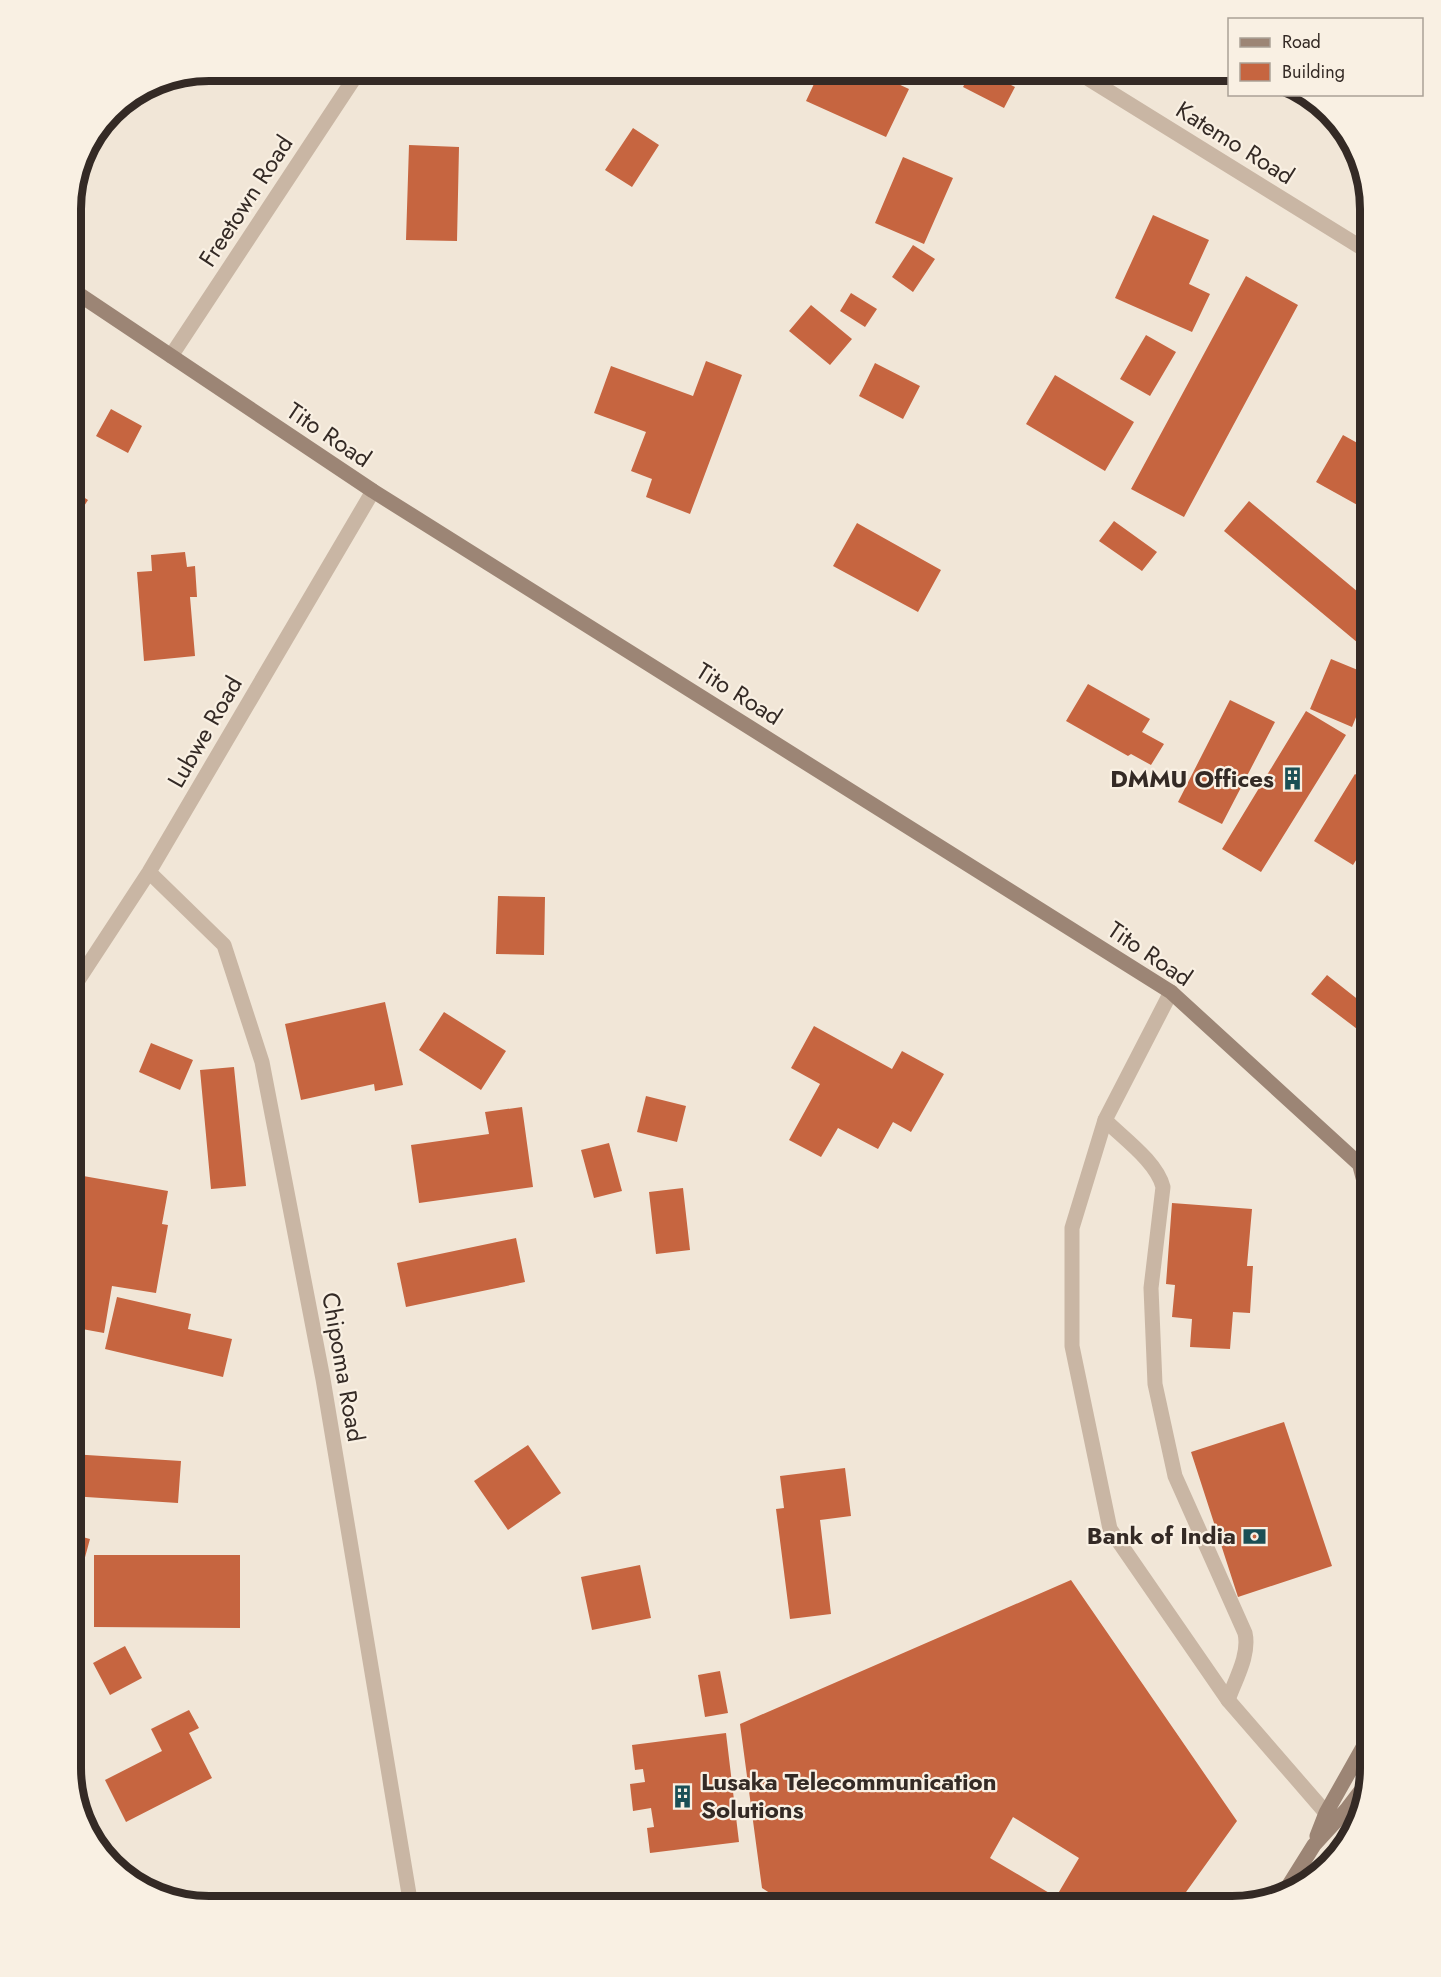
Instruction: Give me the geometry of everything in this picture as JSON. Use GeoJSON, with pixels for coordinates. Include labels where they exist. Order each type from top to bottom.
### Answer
{"type":"FeatureCollection","features":[{"type":"Feature","properties":{"kind":"main road","name":"Tito Road"},"geometry":{"type":"LineString","coordinates":[[81,296],[373,491],[1171,992],[1360,1165]]}},
{"type":"Feature","properties":{"kind":"main road"},"geometry":{"type":"LineString","coordinates":[[1314,1845],[1326,1813],[1360,1753]]}},
{"type":"Feature","properties":{"kind":"main road"},"geometry":{"type":"LineString","coordinates":[[1291,1881],[1314,1845],[1357,1794]]}},
{"type":"Feature","properties":{"kind":"street","name":"Freetown Road"},"geometry":{"type":"LineString","coordinates":[[171,357],[352,81]]}},
{"type":"Feature","properties":{"kind":"street","name":"Katemo Road"},"geometry":{"type":"LineString","coordinates":[[1092,81],[1360,246]]}},
{"type":"Feature","properties":{"kind":"street","name":"Lubwe Road"},"geometry":{"type":"LineString","coordinates":[[81,976],[149,872],[373,491]]}},
{"type":"Feature","properties":{"kind":"street","name":"Chipoma Road"},"geometry":{"type":"LineString","coordinates":[[149,872],[224,945],[262,1062],[323,1379],[409,1896]]}},
{"type":"Feature","properties":{"kind":"street"},"geometry":{"type":"LineString","coordinates":[[1171,992],[1105,1120],[1072,1228],[1072,1346],[1110,1529],[1228,1700],[1326,1813]]}},
{"type":"Feature","properties":{"kind":"street"},"geometry":{"type":"LineString","coordinates":[[1105,1120],[1154,1167],[1161,1178],[1163,1187],[1151,1288],[1155,1384],[1175,1476],[1245,1633],[1246,1652],[1228,1700]]}},
{"type":"Feature","properties":{"kind":"building"},"geometry":{"type":"Polygon","coordinates":[[[197,81],[197,85],[172,86],[197,81]]]}},
{"type":"Feature","properties":{"kind":"building"},"geometry":{"type":"Polygon","coordinates":[[[815,81],[892,81],[909,89],[886,137],[806,101],[815,81]]]}},
{"type":"Feature","properties":{"kind":"building"},"geometry":{"type":"Polygon","coordinates":[[[966,81],[1003,81],[1015,87],[1004,108],[963,87],[966,81]]]}},
{"type":"Feature","properties":{"kind":"building"},"geometry":{"type":"Polygon","coordinates":[[[633,128],[659,145],[632,187],[605,170],[633,128]]]}},
{"type":"Feature","properties":{"kind":"building"},"geometry":{"type":"Polygon","coordinates":[[[409,145],[459,147],[457,241],[406,240],[409,145]]]}},
{"type":"Feature","properties":{"kind":"building"},"geometry":{"type":"Polygon","coordinates":[[[903,157],[953,178],[924,244],[875,223],[903,157]]]}},
{"type":"Feature","properties":{"kind":"building"},"geometry":{"type":"Polygon","coordinates":[[[1153,215],[1209,240],[1189,284],[1210,294],[1192,332],[1115,298],[1153,215]]]}},
{"type":"Feature","properties":{"kind":"building"},"geometry":{"type":"Polygon","coordinates":[[[913,245],[935,259],[913,292],[892,277],[913,245]]]}},
{"type":"Feature","properties":{"kind":"building"},"geometry":{"type":"Polygon","coordinates":[[[1246,276],[1298,305],[1184,517],[1131,489],[1246,276]]]}},
{"type":"Feature","properties":{"kind":"building"},"geometry":{"type":"Polygon","coordinates":[[[851,293],[877,309],[865,327],[840,311],[851,293]]]}},
{"type":"Feature","properties":{"kind":"building"},"geometry":{"type":"Polygon","coordinates":[[[811,305],[852,339],[830,365],[789,331],[811,305]]]}},
{"type":"Feature","properties":{"kind":"building"},"geometry":{"type":"Polygon","coordinates":[[[1146,335],[1176,352],[1150,396],[1120,379],[1146,335]]]}},
{"type":"Feature","properties":{"kind":"building"},"geometry":{"type":"Polygon","coordinates":[[[706,361],[742,375],[690,514],[646,497],[652,479],[631,471],[646,432],[594,413],[611,366],[693,396],[706,361]]]}},
{"type":"Feature","properties":{"kind":"building"},"geometry":{"type":"Polygon","coordinates":[[[875,363],[920,386],[903,419],[859,396],[875,363]]]}},
{"type":"Feature","properties":{"kind":"building"},"geometry":{"type":"Polygon","coordinates":[[[1055,375],[1134,422],[1105,471],[1026,424],[1055,375]]]}},
{"type":"Feature","properties":{"kind":"building"},"geometry":{"type":"Polygon","coordinates":[[[111,409],[142,426],[128,453],[96,436],[111,409]]]}},
{"type":"Feature","properties":{"kind":"building"},"geometry":{"type":"Polygon","coordinates":[[[1343,435],[1360,444],[1360,506],[1316,482],[1343,435]]]}},
{"type":"Feature","properties":{"kind":"building"},"geometry":{"type":"Polygon","coordinates":[[[81,495],[88,500],[81,511],[81,495]]]}},
{"type":"Feature","properties":{"kind":"building"},"geometry":{"type":"Polygon","coordinates":[[[1249,501],[1360,594],[1360,645],[1224,531],[1249,501]]]}},
{"type":"Feature","properties":{"kind":"building"},"geometry":{"type":"Polygon","coordinates":[[[1114,521],[1157,552],[1142,571],[1099,541],[1114,521]]]}},
{"type":"Feature","properties":{"kind":"building"},"geometry":{"type":"Polygon","coordinates":[[[857,523],[941,570],[918,612],[833,566],[857,523]]]}},
{"type":"Feature","properties":{"kind":"building"},"geometry":{"type":"Polygon","coordinates":[[[185,552],[187,567],[195,566],[197,597],[190,597],[195,656],[144,661],[137,572],[152,571],[151,555],[185,552]]]}},
{"type":"Feature","properties":{"kind":"building"},"geometry":{"type":"Polygon","coordinates":[[[1331,659],[1360,671],[1360,707],[1352,727],[1310,709],[1331,659]]]}},
{"type":"Feature","properties":{"kind":"building"},"geometry":{"type":"Polygon","coordinates":[[[1088,684],[1150,719],[1142,732],[1164,744],[1151,765],[1131,754],[1128,756],[1066,721],[1088,684]]]}},
{"type":"Feature","properties":{"kind":"building"},"geometry":{"type":"Polygon","coordinates":[[[1230,700],[1275,722],[1222,824],[1178,802],[1230,700]]]}},
{"type":"Feature","properties":{"kind":"building","name":"DMMU Offices"},"geometry":{"type":"Polygon","coordinates":[[[1306,711],[1346,735],[1261,872],[1222,849],[1306,711]]]}},
{"type":"Feature","properties":{"kind":"building"},"geometry":{"type":"Polygon","coordinates":[[[1355,774],[1360,777],[1360,854],[1353,865],[1314,841],[1355,774]]]}},
{"type":"Feature","properties":{"kind":"building"},"geometry":{"type":"Polygon","coordinates":[[[498,896],[545,897],[544,955],[496,954],[498,896]]]}},
{"type":"Feature","properties":{"kind":"building"},"geometry":{"type":"Polygon","coordinates":[[[1327,975],[1360,1001],[1360,1031],[1311,994],[1327,975]]]}},
{"type":"Feature","properties":{"kind":"building"},"geometry":{"type":"Polygon","coordinates":[[[385,1002],[403,1085],[375,1091],[374,1084],[301,1100],[285,1024],[385,1002]]]}},
{"type":"Feature","properties":{"kind":"building"},"geometry":{"type":"Polygon","coordinates":[[[444,1012],[506,1051],[481,1090],[419,1050],[444,1012]]]}},
{"type":"Feature","properties":{"kind":"building"},"geometry":{"type":"Polygon","coordinates":[[[814,1026],[892,1069],[902,1051],[944,1074],[911,1132],[893,1122],[878,1149],[838,1128],[821,1157],[789,1140],[820,1084],[791,1068],[814,1026]]]}},
{"type":"Feature","properties":{"kind":"building"},"geometry":{"type":"Polygon","coordinates":[[[151,1043],[193,1060],[180,1090],[139,1072],[151,1043]]]}},
{"type":"Feature","properties":{"kind":"building"},"geometry":{"type":"Polygon","coordinates":[[[234,1067],[246,1186],[211,1189],[200,1070],[234,1067]]]}},
{"type":"Feature","properties":{"kind":"building"},"geometry":{"type":"Polygon","coordinates":[[[646,1096],[686,1106],[677,1142],[637,1132],[646,1096]]]}},
{"type":"Feature","properties":{"kind":"building"},"geometry":{"type":"Polygon","coordinates":[[[522,1107],[533,1187],[419,1203],[411,1145],[489,1134],[485,1112],[522,1107]]]}},
{"type":"Feature","properties":{"kind":"building"},"geometry":{"type":"Polygon","coordinates":[[[609,1143],[622,1191],[594,1198],[581,1150],[609,1143]]]}},
{"type":"Feature","properties":{"kind":"building"},"geometry":{"type":"Polygon","coordinates":[[[81,1176],[168,1191],[162,1224],[168,1225],[156,1293],[112,1286],[104,1333],[81,1329],[81,1176]]]}},
{"type":"Feature","properties":{"kind":"building"},"geometry":{"type":"Polygon","coordinates":[[[683,1188],[690,1250],[656,1254],[649,1192],[683,1188]]]}},
{"type":"Feature","properties":{"kind":"building"},"geometry":{"type":"Polygon","coordinates":[[[1172,1203],[1252,1209],[1247,1266],[1253,1266],[1250,1313],[1233,1312],[1230,1349],[1190,1347],[1192,1319],[1172,1317],[1175,1285],[1166,1284],[1172,1203]]]}},
{"type":"Feature","properties":{"kind":"building"},"geometry":{"type":"Polygon","coordinates":[[[516,1238],[525,1282],[406,1307],[397,1263],[516,1238]]]}},
{"type":"Feature","properties":{"kind":"building"},"geometry":{"type":"Polygon","coordinates":[[[117,1297],[191,1314],[188,1329],[232,1339],[223,1377],[105,1349],[117,1297]]]}},
{"type":"Feature","properties":{"kind":"building"},"geometry":{"type":"Polygon","coordinates":[[[1284,1422],[1332,1566],[1238,1597],[1191,1452],[1284,1422]]]}},
{"type":"Feature","properties":{"kind":"building"},"geometry":{"type":"Polygon","coordinates":[[[528,1445],[561,1493],[508,1530],[474,1481],[528,1445]]]}},
{"type":"Feature","properties":{"kind":"building"},"geometry":{"type":"Polygon","coordinates":[[[81,1455],[181,1461],[178,1503],[81,1497],[81,1455]]]}},
{"type":"Feature","properties":{"kind":"building"},"geometry":{"type":"Polygon","coordinates":[[[845,1468],[851,1516],[820,1520],[831,1614],[790,1619],[776,1509],[784,1508],[780,1476],[845,1468]]]}},
{"type":"Feature","properties":{"kind":"building"},"geometry":{"type":"Polygon","coordinates":[[[81,1537],[90,1539],[84,1561],[81,1560],[81,1537]]]}},
{"type":"Feature","properties":{"kind":"building"},"geometry":{"type":"Polygon","coordinates":[[[94,1555],[240,1555],[240,1628],[94,1627],[94,1555]]]}},
{"type":"Feature","properties":{"kind":"building"},"geometry":{"type":"Polygon","coordinates":[[[640,1565],[651,1618],[592,1630],[581,1577],[640,1565]]]}},
{"type":"Feature","properties":{"kind":"building"},"geometry":{"type":"Polygon","coordinates":[[[1071,1580],[1237,1821],[1183,1896],[1057,1896],[1079,1858],[1013,1817],[990,1858],[1054,1896],[774,1896],[762,1888],[740,1724],[1071,1580]]]}},
{"type":"Feature","properties":{"kind":"building"},"geometry":{"type":"Polygon","coordinates":[[[125,1646],[142,1678],[110,1695],[93,1663],[125,1646]]]}},
{"type":"Feature","properties":{"kind":"building"},"geometry":{"type":"Polygon","coordinates":[[[720,1671],[728,1713],[705,1717],[698,1675],[720,1671]]]}},
{"type":"Feature","properties":{"kind":"building"},"geometry":{"type":"Polygon","coordinates":[[[189,1710],[199,1728],[189,1733],[212,1778],[126,1822],[105,1780],[162,1751],[151,1729],[189,1710]]]}},
{"type":"Feature","properties":{"kind":"building","name":"Lusaka Telecommunication Solutions"},"geometry":{"type":"Polygon","coordinates":[[[726,1733],[739,1842],[650,1853],[647,1828],[654,1827],[651,1808],[633,1811],[630,1784],[645,1782],[643,1769],[635,1770],[632,1745],[726,1733]]]}},
{"type":"Feature","properties":{"kind":"place","name":"DMMU Offices"},"geometry":{"type":"Point","coordinates":[1292,779]}},
{"type":"Feature","properties":{"kind":"place","name":"Bank of India"},"geometry":{"type":"Point","coordinates":[1254,1536]}},
{"type":"Feature","properties":{"kind":"place","name":"Lusaka Telecommunication Solutions"},"geometry":{"type":"Point","coordinates":[683,1796]}}]}
